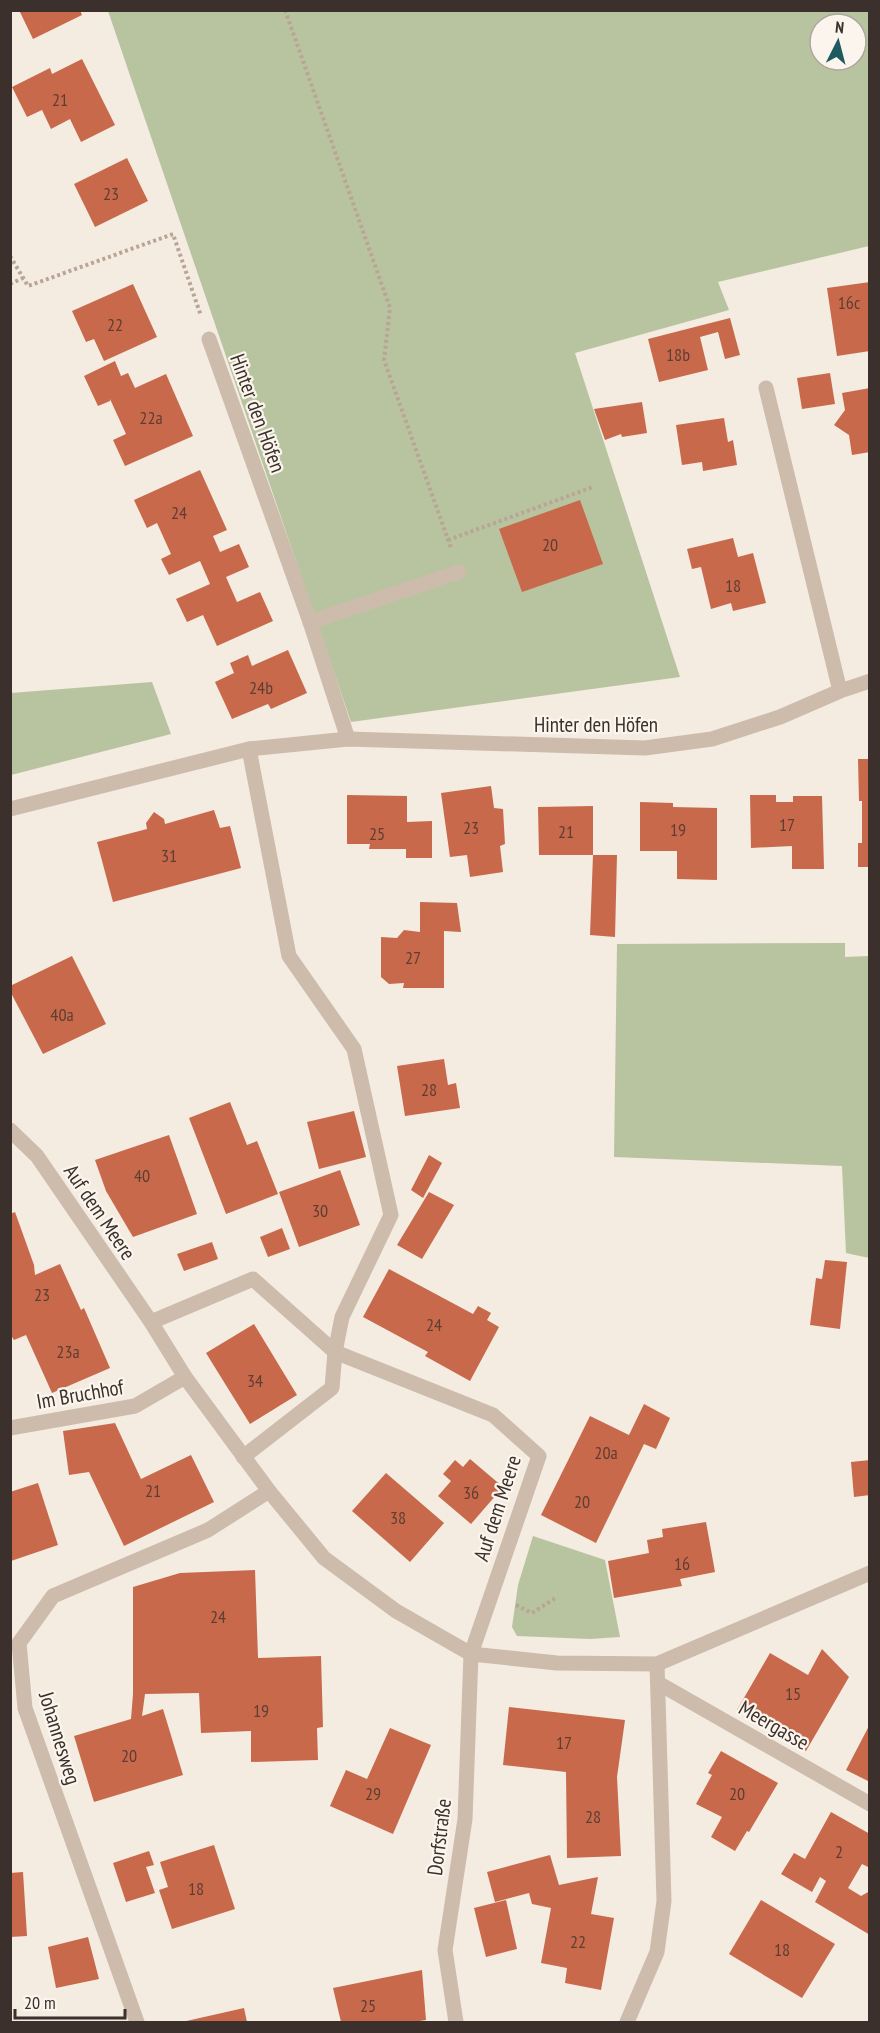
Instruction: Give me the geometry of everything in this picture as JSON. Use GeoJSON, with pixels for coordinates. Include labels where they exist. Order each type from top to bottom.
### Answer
{"type":"FeatureCollection","features":[{"type":"Feature","properties":{"kind":"street","name":"Hinter den Höfen"},"geometry":{"type":"LineString","coordinates":[[209,339],[310,622],[348,739]]}},
{"type":"Feature","properties":{"kind":"street"},"geometry":{"type":"LineString","coordinates":[[766,388],[840,691]]}},
{"type":"Feature","properties":{"kind":"street"},"geometry":{"type":"LineString","coordinates":[[310,622],[459,572]]}},
{"type":"Feature","properties":{"kind":"street","name":"Hinter den Höfen"},"geometry":{"type":"LineString","coordinates":[[10,809],[249,749],[348,739],[645,748],[712,739],[780,717],[840,691],[870,681]]}},
{"type":"Feature","properties":{"kind":"street"},"geometry":{"type":"LineString","coordinates":[[243,1456],[332,1388],[335,1352],[342,1317],[391,1215],[354,1049],[288,956],[249,749]]}},
{"type":"Feature","properties":{"kind":"street","name":"Auf dem Meere"},"geometry":{"type":"LineString","coordinates":[[10,1130],[37,1156],[151,1322],[185,1377],[269,1491],[324,1558],[396,1611],[471,1654],[556,1663],[657,1664],[870,1573]]}},
{"type":"Feature","properties":{"kind":"street","name":"Auf dem Meere"},"geometry":{"type":"LineString","coordinates":[[151,1322],[253,1279],[335,1352],[493,1414],[539,1456],[471,1654]]}},
{"type":"Feature","properties":{"kind":"street","name":"Im Bruchhof"},"geometry":{"type":"LineString","coordinates":[[10,1428],[135,1406],[185,1377]]}},
{"type":"Feature","properties":{"kind":"street","name":"Johannesweg"},"geometry":{"type":"LineString","coordinates":[[137,2022],[25,1708],[19,1643],[52,1596],[208,1530],[269,1491]]}},
{"type":"Feature","properties":{"kind":"street","name":"Dorfstraße"},"geometry":{"type":"LineString","coordinates":[[456,2022],[446,1950],[465,1819],[471,1654]]}},
{"type":"Feature","properties":{"kind":"street"},"geometry":{"type":"LineString","coordinates":[[627,2022],[657,1952],[664,1900],[657,1664]]}},
{"type":"Feature","properties":{"kind":"street","name":"Meergasse"},"geometry":{"type":"LineString","coordinates":[[658,1683],[870,1804]]}},
{"type":"Feature","properties":{"kind":"path"},"geometry":{"type":"LineString","coordinates":[[285,10],[390,308],[384,360],[459,572]]}},
{"type":"Feature","properties":{"kind":"path"},"geometry":{"type":"LineString","coordinates":[[10,256],[28,286],[173,234],[209,339]]}},
{"type":"Feature","properties":{"kind":"path"},"geometry":{"type":"LineString","coordinates":[[10,284],[23,278]]}},
{"type":"Feature","properties":{"kind":"path"},"geometry":{"type":"LineString","coordinates":[[448,540],[593,486]]}},
{"type":"Feature","properties":{"kind":"path"},"geometry":{"type":"LineString","coordinates":[[491,1593],[532,1613],[557,1597]]}},
{"type":"Feature","properties":{"kind":"green space"},"geometry":{"type":"Polygon","coordinates":[[[108,11],[869,11],[869,246],[718,282],[729,310],[575,353],[680,677],[351,722],[108,11]]]}},
{"type":"Feature","properties":{"kind":"green space"},"geometry":{"type":"Polygon","coordinates":[[[152,682],[171,734],[11,775],[11,693],[152,682]]]}},
{"type":"Feature","properties":{"kind":"green space"},"geometry":{"type":"Polygon","coordinates":[[[845,943],[845,957],[869,956],[869,1258],[846,1253],[842,1166],[614,1157],[617,944],[845,943]]]}},
{"type":"Feature","properties":{"kind":"green space"},"geometry":{"type":"Polygon","coordinates":[[[533,1536],[605,1560],[620,1637],[590,1639],[517,1636],[512,1627],[518,1585],[533,1536]]]}},
{"type":"Feature","properties":{"kind":"building"},"geometry":{"type":"Polygon","coordinates":[[[19,10],[80,10],[82,15],[33,39],[19,10]]]}},
{"type":"Feature","properties":{"kind":"building"},"geometry":{"type":"Polygon","coordinates":[[[82,59],[115,125],[81,142],[70,119],[51,129],[42,110],[27,117],[12,87],[50,68],[52,74],[82,59]]]}},
{"type":"Feature","properties":{"kind":"building"},"geometry":{"type":"Polygon","coordinates":[[[127,158],[148,201],[95,227],[74,184],[127,158]]]}},
{"type":"Feature","properties":{"kind":"building"},"geometry":{"type":"Polygon","coordinates":[[[870,282],[870,351],[837,356],[827,288],[870,282]]]}},
{"type":"Feature","properties":{"kind":"building"},"geometry":{"type":"Polygon","coordinates":[[[133,284],[157,337],[104,361],[94,339],[86,342],[72,311],[133,284]]]}},
{"type":"Feature","properties":{"kind":"building"},"geometry":{"type":"Polygon","coordinates":[[[730,318],[740,355],[725,359],[718,332],[700,337],[708,370],[659,382],[648,339],[730,318]]]}},
{"type":"Feature","properties":{"kind":"building"},"geometry":{"type":"Polygon","coordinates":[[[115,361],[121,376],[128,373],[135,388],[166,374],[193,436],[125,466],[113,440],[126,434],[110,399],[98,406],[84,376],[115,361]]]}},
{"type":"Feature","properties":{"kind":"building"},"geometry":{"type":"Polygon","coordinates":[[[830,373],[835,404],[802,409],[797,378],[830,373]]]}},
{"type":"Feature","properties":{"kind":"building"},"geometry":{"type":"Polygon","coordinates":[[[870,388],[870,452],[852,455],[849,435],[834,425],[845,410],[842,393],[870,388]]]}},
{"type":"Feature","properties":{"kind":"building"},"geometry":{"type":"Polygon","coordinates":[[[642,402],[647,433],[622,437],[621,434],[605,440],[594,409],[642,402]]]}},
{"type":"Feature","properties":{"kind":"building"},"geometry":{"type":"Polygon","coordinates":[[[724,418],[728,442],[733,440],[737,465],[703,471],[702,462],[682,465],[676,425],[724,418]]]}},
{"type":"Feature","properties":{"kind":"building"},"geometry":{"type":"Polygon","coordinates":[[[200,470],[227,530],[213,536],[220,552],[239,544],[249,567],[226,577],[237,602],[260,592],[273,621],[217,646],[203,615],[187,622],[176,599],[210,584],[200,561],[169,575],[161,559],[171,554],[157,523],[147,528],[134,500],[200,470]]]}},
{"type":"Feature","properties":{"kind":"building"},"geometry":{"type":"Polygon","coordinates":[[[580,500],[603,564],[522,592],[499,529],[580,500]]]}},
{"type":"Feature","properties":{"kind":"building"},"geometry":{"type":"Polygon","coordinates":[[[733,538],[738,557],[753,553],[766,603],[733,611],[731,603],[711,609],[701,567],[692,569],[687,549],[733,538]]]}},
{"type":"Feature","properties":{"kind":"building"},"geometry":{"type":"Polygon","coordinates":[[[288,650],[307,693],[271,709],[268,704],[232,719],[215,682],[234,673],[230,663],[248,655],[252,666],[288,650]]]}},
{"type":"Feature","properties":{"kind":"building"},"geometry":{"type":"Polygon","coordinates":[[[858,759],[870,759],[870,867],[858,867],[858,843],[862,843],[862,801],[859,801],[858,759]]]}},
{"type":"Feature","properties":{"kind":"building"},"geometry":{"type":"Polygon","coordinates":[[[491,786],[494,808],[503,809],[505,844],[500,846],[503,872],[470,877],[467,855],[450,857],[441,793],[491,786]]]}},
{"type":"Feature","properties":{"kind":"building"},"geometry":{"type":"Polygon","coordinates":[[[347,795],[407,796],[407,822],[432,821],[432,858],[406,858],[406,849],[369,849],[370,844],[347,844],[347,795]]]}},
{"type":"Feature","properties":{"kind":"building"},"geometry":{"type":"Polygon","coordinates":[[[750,795],[776,795],[776,802],[793,802],[793,796],[822,796],[824,869],[792,869],[792,846],[751,848],[750,795]]]}},
{"type":"Feature","properties":{"kind":"building"},"geometry":{"type":"Polygon","coordinates":[[[640,802],[673,803],[673,807],[717,808],[717,880],[677,879],[677,851],[640,851],[640,802]]]}},
{"type":"Feature","properties":{"kind":"building"},"geometry":{"type":"Polygon","coordinates":[[[593,806],[593,855],[539,855],[538,807],[593,806]]]}},
{"type":"Feature","properties":{"kind":"building"},"geometry":{"type":"Polygon","coordinates":[[[214,810],[220,828],[230,826],[241,868],[113,902],[97,842],[147,829],[146,823],[154,812],[164,819],[165,824],[214,810]]]}},
{"type":"Feature","properties":{"kind":"building"},"geometry":{"type":"Polygon","coordinates":[[[593,855],[617,855],[615,937],[590,935],[593,855]]]}},
{"type":"Feature","properties":{"kind":"building"},"geometry":{"type":"Polygon","coordinates":[[[420,902],[457,903],[461,932],[444,931],[444,988],[403,988],[404,983],[389,984],[381,977],[381,937],[397,938],[404,930],[420,932],[420,902]]]}},
{"type":"Feature","properties":{"kind":"building"},"geometry":{"type":"Polygon","coordinates":[[[72,956],[106,1024],[43,1054],[10,991],[10,986],[72,956]]]}},
{"type":"Feature","properties":{"kind":"building"},"geometry":{"type":"Polygon","coordinates":[[[444,1059],[448,1085],[456,1083],[460,1108],[405,1116],[397,1066],[444,1059]]]}},
{"type":"Feature","properties":{"kind":"building"},"geometry":{"type":"Polygon","coordinates":[[[230,1102],[247,1145],[257,1141],[278,1194],[226,1214],[189,1118],[230,1102]]]}},
{"type":"Feature","properties":{"kind":"building"},"geometry":{"type":"Polygon","coordinates":[[[354,1111],[366,1157],[319,1169],[307,1122],[354,1111]]]}},
{"type":"Feature","properties":{"kind":"building"},"geometry":{"type":"Polygon","coordinates":[[[169,1135],[197,1214],[133,1237],[106,1191],[95,1160],[169,1135]]]}},
{"type":"Feature","properties":{"kind":"building"},"geometry":{"type":"Polygon","coordinates":[[[429,1155],[442,1163],[423,1198],[411,1190],[429,1155]]]}},
{"type":"Feature","properties":{"kind":"building"},"geometry":{"type":"Polygon","coordinates":[[[340,1170],[360,1225],[299,1247],[279,1192],[340,1170]]]}},
{"type":"Feature","properties":{"kind":"building"},"geometry":{"type":"Polygon","coordinates":[[[429,1192],[454,1205],[422,1259],[397,1245],[429,1192]]]}},
{"type":"Feature","properties":{"kind":"building"},"geometry":{"type":"Polygon","coordinates":[[[15,1212],[34,1265],[35,1275],[60,1264],[81,1310],[84,1308],[110,1368],[52,1393],[26,1335],[14,1340],[10,1334],[10,1214],[15,1212]]]}},
{"type":"Feature","properties":{"kind":"building"},"geometry":{"type":"Polygon","coordinates":[[[282,1228],[290,1249],[268,1257],[260,1237],[282,1228]]]}},
{"type":"Feature","properties":{"kind":"building"},"geometry":{"type":"Polygon","coordinates":[[[212,1242],[218,1259],[184,1271],[177,1254],[212,1242]]]}},
{"type":"Feature","properties":{"kind":"building"},"geometry":{"type":"Polygon","coordinates":[[[825,1260],[847,1262],[840,1329],[810,1325],[816,1278],[822,1279],[825,1260]]]}},
{"type":"Feature","properties":{"kind":"building"},"geometry":{"type":"Polygon","coordinates":[[[389,1269],[473,1314],[478,1306],[491,1313],[487,1320],[499,1327],[470,1381],[425,1356],[428,1352],[363,1317],[389,1269]]]}},
{"type":"Feature","properties":{"kind":"building"},"geometry":{"type":"Polygon","coordinates":[[[254,1324],[297,1395],[250,1424],[206,1353],[254,1324]]]}},
{"type":"Feature","properties":{"kind":"building"},"geometry":{"type":"Polygon","coordinates":[[[644,1404],[670,1418],[656,1449],[644,1444],[596,1543],[541,1515],[590,1416],[629,1435],[644,1404]]]}},
{"type":"Feature","properties":{"kind":"building"},"geometry":{"type":"Polygon","coordinates":[[[115,1423],[141,1479],[191,1455],[214,1502],[124,1546],[89,1472],[69,1475],[63,1431],[115,1423]]]}},
{"type":"Feature","properties":{"kind":"building"},"geometry":{"type":"Polygon","coordinates":[[[470,1459],[503,1487],[471,1524],[438,1496],[451,1481],[443,1474],[455,1460],[463,1467],[470,1459]]]}},
{"type":"Feature","properties":{"kind":"building"},"geometry":{"type":"Polygon","coordinates":[[[870,1460],[870,1495],[854,1497],[851,1462],[870,1460]]]}},
{"type":"Feature","properties":{"kind":"building"},"geometry":{"type":"Polygon","coordinates":[[[386,1473],[444,1523],[410,1562],[352,1511],[386,1473]]]}},
{"type":"Feature","properties":{"kind":"building"},"geometry":{"type":"Polygon","coordinates":[[[38,1483],[58,1545],[11,1561],[10,1492],[38,1483]]]}},
{"type":"Feature","properties":{"kind":"building"},"geometry":{"type":"Polygon","coordinates":[[[706,1522],[715,1572],[680,1579],[682,1586],[614,1598],[608,1561],[649,1553],[647,1540],[663,1537],[662,1529],[706,1522]]]}},
{"type":"Feature","properties":{"kind":"building"},"geometry":{"type":"Polygon","coordinates":[[[255,1570],[258,1658],[321,1656],[323,1727],[317,1728],[318,1760],[251,1762],[251,1731],[201,1733],[199,1693],[145,1694],[142,1716],[163,1709],[183,1775],[94,1802],[74,1736],[131,1719],[133,1587],[180,1573],[255,1570]]]}},
{"type":"Feature","properties":{"kind":"building"},"geometry":{"type":"Polygon","coordinates":[[[822,1649],[849,1677],[806,1751],[737,1710],[770,1653],[808,1675],[822,1649]]]}},
{"type":"Feature","properties":{"kind":"building"},"geometry":{"type":"Polygon","coordinates":[[[509,1707],[625,1720],[617,1777],[621,1856],[567,1858],[566,1772],[503,1765],[509,1707]]]}},
{"type":"Feature","properties":{"kind":"building"},"geometry":{"type":"Polygon","coordinates":[[[870,1724],[870,1782],[846,1770],[870,1724]]]}},
{"type":"Feature","properties":{"kind":"building"},"geometry":{"type":"Polygon","coordinates":[[[390,1728],[431,1745],[393,1834],[330,1806],[346,1770],[367,1779],[390,1728]]]}},
{"type":"Feature","properties":{"kind":"building"},"geometry":{"type":"Polygon","coordinates":[[[721,1751],[778,1783],[735,1851],[711,1837],[722,1817],[696,1804],[712,1775],[708,1773],[721,1751]]]}},
{"type":"Feature","properties":{"kind":"building"},"geometry":{"type":"Polygon","coordinates":[[[831,1812],[870,1834],[870,1868],[862,1864],[848,1888],[861,1896],[870,1891],[870,1935],[815,1902],[826,1881],[820,1877],[812,1892],[781,1874],[794,1853],[805,1859],[831,1812]]]}},
{"type":"Feature","properties":{"kind":"building"},"geometry":{"type":"Polygon","coordinates":[[[214,1845],[235,1909],[172,1929],[159,1890],[168,1887],[160,1862],[214,1845]]]}},
{"type":"Feature","properties":{"kind":"building"},"geometry":{"type":"Polygon","coordinates":[[[149,1851],[154,1865],[146,1867],[155,1893],[126,1902],[113,1863],[149,1851]]]}},
{"type":"Feature","properties":{"kind":"building"},"geometry":{"type":"Polygon","coordinates":[[[550,1855],[559,1885],[598,1877],[591,1914],[614,1918],[601,1990],[565,1983],[567,1968],[541,1963],[551,1908],[532,1904],[529,1893],[495,1902],[487,1872],[550,1855]]]}},
{"type":"Feature","properties":{"kind":"building"},"geometry":{"type":"Polygon","coordinates":[[[23,1872],[27,1936],[10,1937],[10,1873],[23,1872]]]}},
{"type":"Feature","properties":{"kind":"building"},"geometry":{"type":"Polygon","coordinates":[[[506,1900],[517,1949],[486,1957],[474,1908],[506,1900]]]}},
{"type":"Feature","properties":{"kind":"building"},"geometry":{"type":"Polygon","coordinates":[[[761,1900],[835,1944],[802,1998],[729,1954],[761,1900]]]}},
{"type":"Feature","properties":{"kind":"building"},"geometry":{"type":"Polygon","coordinates":[[[88,1937],[99,1979],[56,1988],[48,1947],[88,1937]]]}},
{"type":"Feature","properties":{"kind":"building"},"geometry":{"type":"Polygon","coordinates":[[[422,1970],[426,2020],[341,2022],[333,1988],[422,1970]]]}},
{"type":"Feature","properties":{"kind":"building"},"geometry":{"type":"Polygon","coordinates":[[[244,2008],[247,2022],[182,2022],[244,2008]]]}}]}
